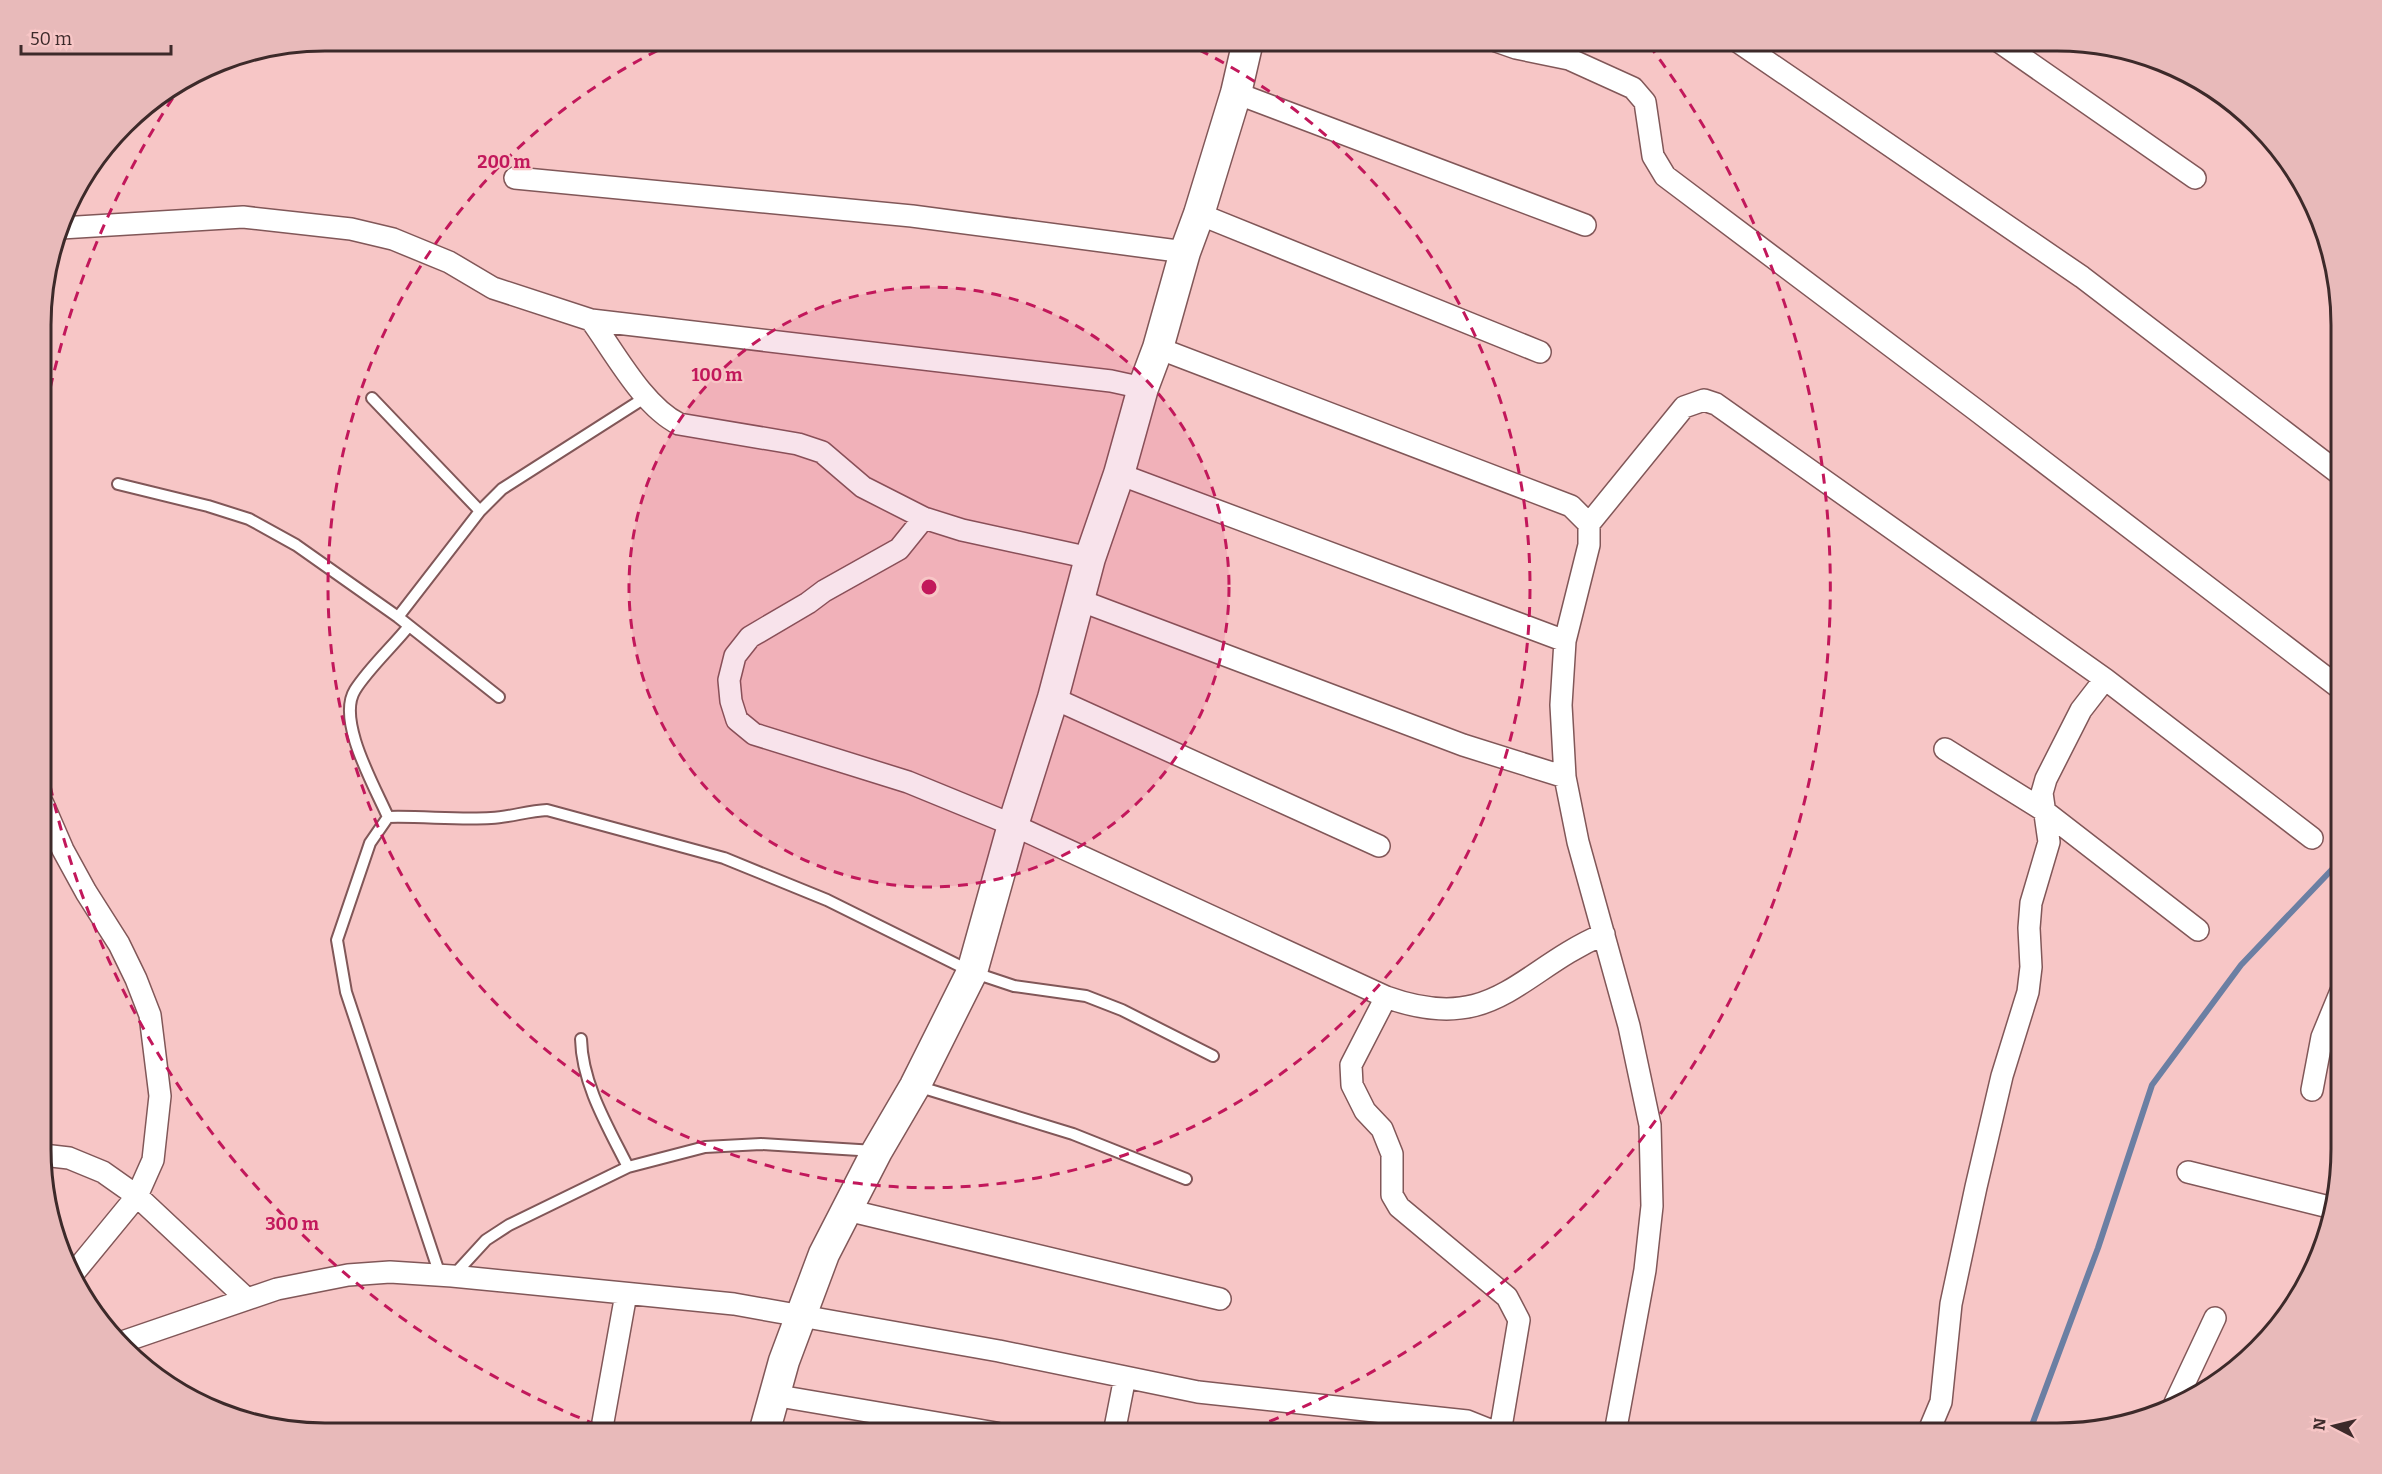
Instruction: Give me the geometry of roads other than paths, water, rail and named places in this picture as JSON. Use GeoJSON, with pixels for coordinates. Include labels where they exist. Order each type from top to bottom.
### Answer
{"type":"FeatureCollection","features":[{"type":"Feature","properties":{"kind":"street"},"geometry":{"type":"LineString","coordinates":[[767,1423],[773,1395],[800,1315],[825,1254],[877,1151],[915,1086],[972,972],[1013,825],[1053,698],[1090,558],[1119,474],[1143,387],[1158,348],[1185,252],[1236,93],[1246,51]]}},
{"type":"Feature","properties":{"kind":"street"},"geometry":{"type":"LineString","coordinates":[[1530,51],[1569,59],[1633,87],[1645,102],[1653,156],[1665,176],[2331,681]]}},
{"type":"Feature","properties":{"kind":"street"},"geometry":{"type":"LineString","coordinates":[[1753,51],[2082,277],[2331,467]]}},
{"type":"Feature","properties":{"kind":"street"},"geometry":{"type":"LineString","coordinates":[[2014,51],[2195,178]]}},
{"type":"Feature","properties":{"kind":"street"},"geometry":{"type":"LineString","coordinates":[[1236,93],[1585,225]]}},
{"type":"Feature","properties":{"kind":"street"},"geometry":{"type":"LineString","coordinates":[[514,178],[912,216],[1185,252]]}},
{"type":"Feature","properties":{"kind":"street"},"geometry":{"type":"LineString","coordinates":[[1199,214],[1540,352]]}},
{"type":"Feature","properties":{"kind":"street"},"geometry":{"type":"LineString","coordinates":[[69,227],[243,217],[351,229],[393,239],[449,262],[493,288],[591,320],[1111,381],[1143,387]]}},
{"type":"Feature","properties":{"kind":"street"},"geometry":{"type":"LineString","coordinates":[[591,320],[646,397],[668,419],[679,424],[798,444],[822,452],[863,487],[924,518],[962,530],[1090,558]]}},
{"type":"Feature","properties":{"kind":"street"},"geometry":{"type":"LineString","coordinates":[[1158,348],[1571,506],[1589,524]]}},
{"type":"Feature","properties":{"kind":"street"},"geometry":{"type":"LineString","coordinates":[[1617,1423],[1645,1270],[1652,1206],[1650,1125],[1629,1026],[1578,842],[1565,777],[1561,705],[1565,641],[1589,545],[1589,524],[1684,407],[1704,400],[1716,404],[2104,679],[2312,838]]}},
{"type":"Feature","properties":{"kind":"street"},"geometry":{"type":"LineString","coordinates":[[1119,474],[1565,641]]}},
{"type":"Feature","properties":{"kind":"street"},"geometry":{"type":"LineString","coordinates":[[924,518],[899,549],[824,591],[750,637],[735,656],[729,680],[731,701],[737,720],[754,734],[908,782],[1013,825],[1386,997],[1414,1007],[1451,1010],[1485,1003],[1506,994],[1575,948],[1604,934]]}},
{"type":"Feature","properties":{"kind":"street"},"geometry":{"type":"LineString","coordinates":[[1079,600],[1464,746],[1565,777]]}},
{"type":"Feature","properties":{"kind":"street"},"geometry":{"type":"LineString","coordinates":[[1932,1423],[1941,1402],[1951,1304],[1976,1187],[2002,1076],[2028,992],[2031,967],[2029,928],[2031,903],[2049,842],[2042,793],[2046,779],[2081,710],[2104,679]]}},
{"type":"Feature","properties":{"kind":"street"},"geometry":{"type":"LineString","coordinates":[[1053,698],[1379,846]]}},
{"type":"Feature","properties":{"kind":"street"},"geometry":{"type":"LineString","coordinates":[[1945,748],[2043,810],[2198,930]]}},
{"type":"Feature","properties":{"kind":"street"},"geometry":{"type":"LineString","coordinates":[[51,822],[86,892],[119,944],[150,1015],[160,1096],[153,1160],[137,1196],[78,1268]]}},
{"type":"Feature","properties":{"kind":"street"},"geometry":{"type":"LineString","coordinates":[[1386,997],[1351,1065],[1352,1085],[1365,1111],[1382,1129],[1392,1154],[1392,1195],[1399,1207],[1507,1297],[1515,1309],[1519,1320],[1500,1423]]}},
{"type":"Feature","properties":{"kind":"street"},"geometry":{"type":"LineString","coordinates":[[2312,1090],[2322,1037],[2331,1015]]}},
{"type":"Feature","properties":{"kind":"street"},"geometry":{"type":"LineString","coordinates":[[51,1156],[69,1158],[86,1164],[103,1172],[137,1196],[247,1299]]}},
{"type":"Feature","properties":{"kind":"street"},"geometry":{"type":"LineString","coordinates":[[2188,1172],[2325,1206]]}},
{"type":"Feature","properties":{"kind":"street"},"geometry":{"type":"LineString","coordinates":[[847,1210],[1220,1299]]}},
{"type":"Feature","properties":{"kind":"street"},"geometry":{"type":"LineString","coordinates":[[128,1340],[277,1289],[348,1275],[390,1272],[686,1298],[800,1315],[999,1351],[1198,1392],[1472,1423]]}},
{"type":"Feature","properties":{"kind":"street"},"geometry":{"type":"LineString","coordinates":[[603,1423],[626,1294]]}},
{"type":"Feature","properties":{"kind":"street"},"geometry":{"type":"LineString","coordinates":[[2178,1395],[2215,1318]]}},
{"type":"Feature","properties":{"kind":"street"},"geometry":{"type":"LineString","coordinates":[[1116,1423],[1125,1377]]}},
{"type":"Feature","properties":{"kind":"street"},"geometry":{"type":"LineString","coordinates":[[773,1395],[937,1423]]}},
{"type":"Feature","properties":{"kind":"lane"},"geometry":{"type":"LineString","coordinates":[[398,617],[480,510],[502,489],[646,397]]}},
{"type":"Feature","properties":{"kind":"lane"},"geometry":{"type":"LineString","coordinates":[[372,398],[480,510]]}},
{"type":"Feature","properties":{"kind":"lane"},"geometry":{"type":"LineString","coordinates":[[118,483],[249,519],[296,545],[398,617],[499,697]]}},
{"type":"Feature","properties":{"kind":"lane"},"geometry":{"type":"LineString","coordinates":[[388,817],[351,731],[348,708],[354,691],[409,626]]}},
{"type":"Feature","properties":{"kind":"lane"},"geometry":{"type":"LineString","coordinates":[[388,817],[512,817],[528,811],[547,810],[724,858],[827,900],[972,972],[1014,986],[1086,996],[1122,1010],[1213,1056]]}},
{"type":"Feature","properties":{"kind":"lane"},"geometry":{"type":"LineString","coordinates":[[388,817],[370,843],[337,940],[346,992],[446,1276],[486,1240],[509,1225],[628,1167],[705,1147],[761,1144],[877,1151]]}},
{"type":"Feature","properties":{"kind":"lane"},"geometry":{"type":"LineString","coordinates":[[581,1039],[581,1060],[587,1080],[628,1167]]}},
{"type":"Feature","properties":{"kind":"lane"},"geometry":{"type":"LineString","coordinates":[[915,1086],[1073,1134],[1186,1179]]}},
{"type":"Feature","properties":{"kind":"waterway"},"geometry":{"type":"LineString","coordinates":[[2033,1423],[2098,1248],[2152,1085],[2241,965],[2331,870]]}}]}
